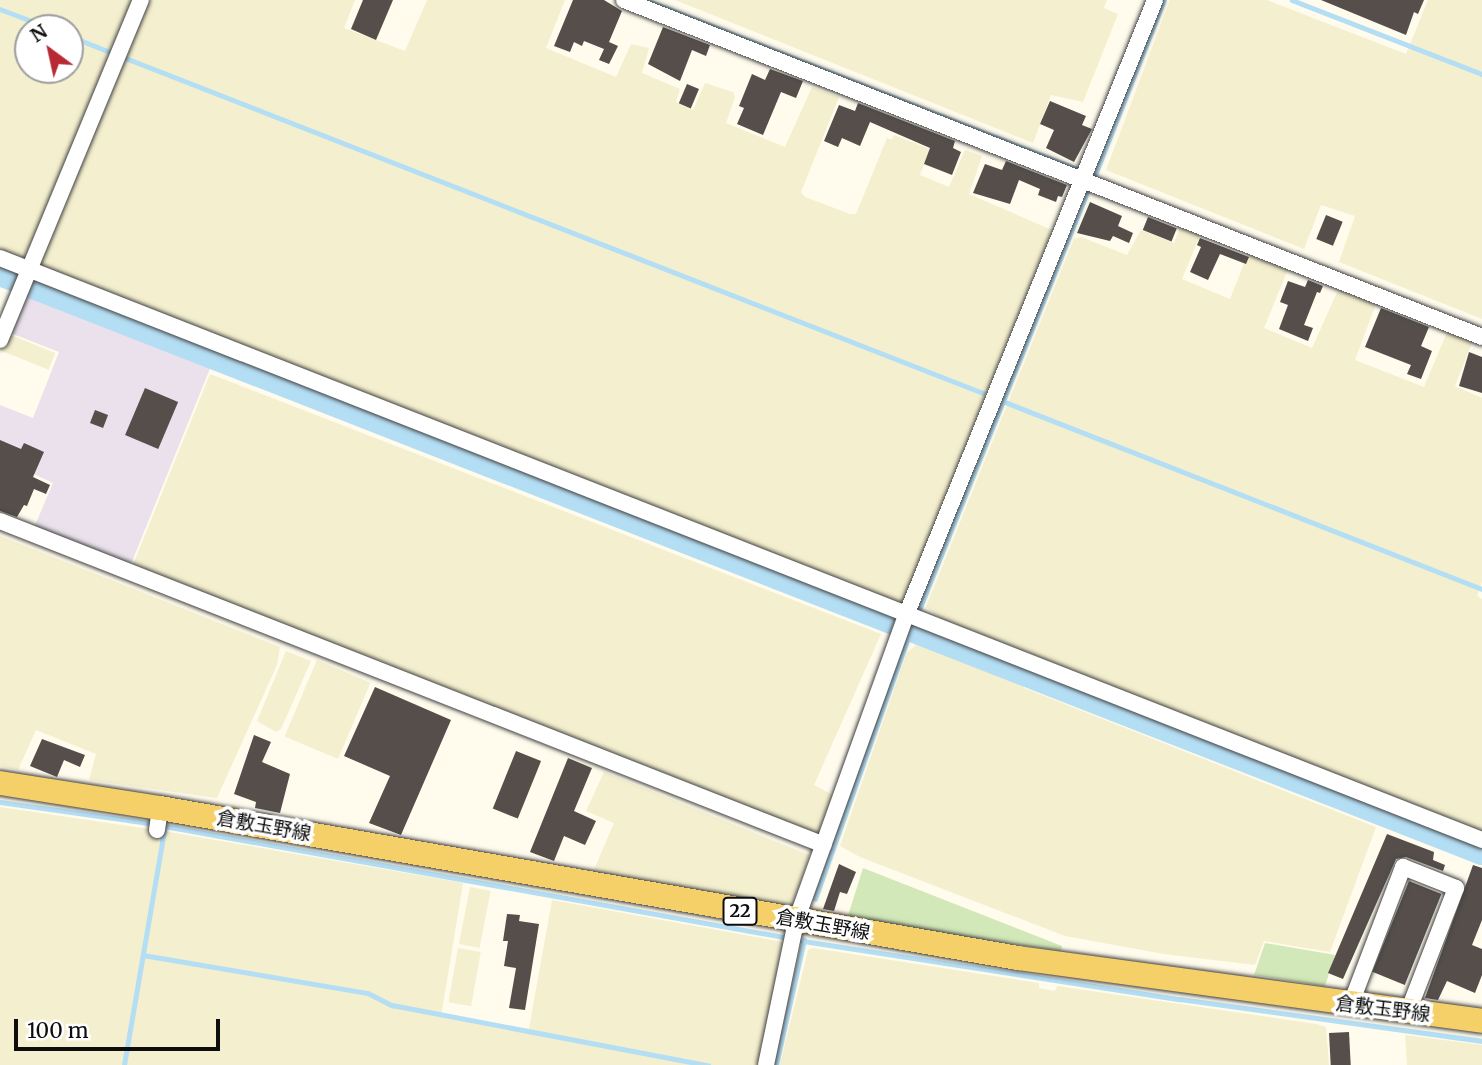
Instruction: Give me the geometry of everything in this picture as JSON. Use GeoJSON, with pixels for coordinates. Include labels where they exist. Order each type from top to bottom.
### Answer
{"type":"FeatureCollection","features":[{"type":"Feature","properties":{"kind":"main road","name":"倉敷玉野線"},"geometry":{"type":"LineString","coordinates":[[0,783],[158,820],[794,933],[1018,958],[1350,1006],[1482,1021]]}},
{"type":"Feature","properties":{"kind":"street"},"geometry":{"type":"LineString","coordinates":[[0,340],[141,0]]}},
{"type":"Feature","properties":{"kind":"street"},"geometry":{"type":"LineString","coordinates":[[624,0],[1087,177],[1482,337]]}},
{"type":"Feature","properties":{"kind":"street"},"geometry":{"type":"LineString","coordinates":[[766,1065],[794,933],[824,845],[908,620],[1087,177],[1155,0]]}},
{"type":"Feature","properties":{"kind":"street"},"geometry":{"type":"LineString","coordinates":[[0,258],[26,278],[1482,840]]}},
{"type":"Feature","properties":{"kind":"street"},"geometry":{"type":"LineString","coordinates":[[0,522],[824,845]]}},
{"type":"Feature","properties":{"kind":"street"},"geometry":{"type":"LineString","coordinates":[[1350,1006],[1403,867],[1456,888],[1408,1012]]}},
{"type":"Feature","properties":{"kind":"shaded area"},"geometry":{"type":"Polygon","coordinates":[[[0,0],[134,0],[26,259],[0,250],[0,0]]]}},
{"type":"Feature","properties":{"kind":"shaded area"},"geometry":{"type":"Polygon","coordinates":[[[148,0],[355,0],[344,28],[405,51],[427,0],[565,0],[546,48],[616,77],[631,44],[649,48],[642,73],[680,89],[676,102],[693,110],[705,83],[733,92],[735,97],[726,123],[785,147],[812,87],[839,97],[801,192],[805,197],[850,214],[856,214],[887,138],[892,140],[894,135],[930,149],[920,175],[949,187],[965,150],[982,156],[969,194],[1052,230],[902,605],[38,267],[148,0]]]}},
{"type":"Feature","properties":{"kind":"shaded area"},"geometry":{"type":"Polygon","coordinates":[[[675,0],[1107,0],[1104,8],[1118,14],[1083,102],[1051,95],[1033,143],[675,0]]]}},
{"type":"Feature","properties":{"kind":"shaded area"},"geometry":{"type":"Polygon","coordinates":[[[1170,0],[1267,0],[1406,54],[1428,0],[1482,0],[1482,319],[1339,262],[1355,216],[1321,205],[1304,249],[1106,170],[1170,0]]]}},
{"type":"Feature","properties":{"kind":"shaded area"},"geometry":{"type":"Polygon","coordinates":[[[1181,225],[1201,233],[1182,279],[1230,299],[1249,251],[1289,267],[1264,328],[1312,348],[1339,288],[1377,301],[1355,360],[1424,387],[1448,330],[1473,340],[1455,386],[1482,398],[1482,582],[1477,596],[1482,599],[1482,832],[942,619],[926,607],[1074,239],[1081,237],[1127,255],[1141,230],[1174,243],[1181,225]]]}},
{"type":"Feature","properties":{"kind":"shaded area"},"geometry":{"type":"Polygon","coordinates":[[[26,292],[211,366],[131,564],[33,530],[53,483],[0,458],[0,405],[33,418],[59,352],[8,332],[26,292]]]}},
{"type":"Feature","properties":{"kind":"shaded area"},"geometry":{"type":"Polygon","coordinates":[[[8,334],[55,353],[49,370],[1,351],[8,334]]]}},
{"type":"Feature","properties":{"kind":"shaded area"},"geometry":{"type":"Polygon","coordinates":[[[210,374],[881,634],[814,785],[835,796],[820,837],[132,567],[210,374]]]}},
{"type":"Feature","properties":{"kind":"shaded area"},"geometry":{"type":"Polygon","coordinates":[[[0,536],[280,647],[277,665],[217,798],[89,780],[96,754],[36,730],[18,770],[0,766],[0,536]]]}},
{"type":"Feature","properties":{"kind":"shaded area"},"geometry":{"type":"Polygon","coordinates":[[[918,643],[1000,673],[1002,678],[1022,682],[1024,688],[1376,827],[1330,952],[1264,941],[1255,965],[1164,954],[1065,936],[860,857],[840,846],[907,653],[918,643]]]}},
{"type":"Feature","properties":{"kind":"shaded area"},"geometry":{"type":"Polygon","coordinates":[[[286,651],[311,661],[281,729],[276,732],[257,721],[286,651]]]}},
{"type":"Feature","properties":{"kind":"shaded area"},"geometry":{"type":"Polygon","coordinates":[[[317,660],[370,683],[338,759],[285,736],[317,660]]]}},
{"type":"Feature","properties":{"kind":"shaded area"},"geometry":{"type":"Polygon","coordinates":[[[604,772],[809,855],[793,907],[593,872],[614,823],[586,811],[604,772]]]}},
{"type":"Feature","properties":{"kind":"shaded area"},"geometry":{"type":"Polygon","coordinates":[[[0,807],[169,832],[463,883],[441,1017],[528,1034],[552,900],[783,942],[759,1065],[0,1065],[0,807]]]}},
{"type":"Feature","properties":{"kind":"shaded area"},"geometry":{"type":"Polygon","coordinates":[[[470,887],[491,891],[480,948],[459,944],[470,887]]]}},
{"type":"Feature","properties":{"kind":"shaded area"},"geometry":{"type":"Polygon","coordinates":[[[458,948],[481,952],[471,1006],[448,1002],[458,948]]]}},
{"type":"Feature","properties":{"kind":"shaded area"},"geometry":{"type":"Polygon","coordinates":[[[813,948],[1039,983],[1039,988],[1055,991],[1057,986],[1316,1024],[1326,1027],[1329,1065],[780,1065],[808,950],[813,948]]]}},
{"type":"Feature","properties":{"kind":"shaded area"},"geometry":{"type":"Polygon","coordinates":[[[1405,1035],[1482,1045],[1482,1065],[1407,1065],[1405,1035]]]}},
{"type":"Feature","properties":{"kind":"green space"},"geometry":{"type":"Polygon","coordinates":[[[863,868],[1062,946],[1061,951],[847,919],[863,868]]]}},
{"type":"Feature","properties":{"kind":"green space"},"geometry":{"type":"Polygon","coordinates":[[[1265,943],[1335,955],[1325,986],[1254,975],[1265,943]]]}},
{"type":"Feature","properties":{"kind":"building"},"geometry":{"type":"Polygon","coordinates":[[[363,0],[393,0],[376,40],[351,29],[363,0]]]}},
{"type":"Feature","properties":{"kind":"building"},"geometry":{"type":"Polygon","coordinates":[[[573,0],[604,0],[622,11],[609,42],[618,46],[609,64],[599,60],[604,49],[584,41],[582,46],[574,42],[570,52],[554,46],[573,0]]]}},
{"type":"Feature","properties":{"kind":"building"},"geometry":{"type":"Polygon","coordinates":[[[1321,0],[1424,0],[1418,14],[1414,12],[1406,35],[1321,0]]]}},
{"type":"Feature","properties":{"kind":"building"},"geometry":{"type":"Polygon","coordinates":[[[663,27],[710,45],[706,56],[692,50],[680,81],[648,64],[663,27]]]}},
{"type":"Feature","properties":{"kind":"building"},"geometry":{"type":"Polygon","coordinates":[[[770,69],[803,81],[796,98],[781,92],[763,135],[737,124],[744,108],[739,106],[752,74],[765,80],[770,69]]]}},
{"type":"Feature","properties":{"kind":"building"},"geometry":{"type":"Polygon","coordinates":[[[687,84],[699,89],[691,108],[679,103],[687,84]]]}},
{"type":"Feature","properties":{"kind":"building"},"geometry":{"type":"Polygon","coordinates":[[[1050,101],[1086,116],[1082,125],[1092,129],[1074,162],[1046,148],[1054,130],[1040,124],[1050,101]]]}},
{"type":"Feature","properties":{"kind":"building"},"geometry":{"type":"Polygon","coordinates":[[[858,103],[955,141],[953,148],[961,152],[952,175],[924,164],[930,148],[870,122],[860,146],[842,138],[838,147],[824,141],[839,105],[855,111],[858,103]]]}},
{"type":"Feature","properties":{"kind":"building"},"geometry":{"type":"Polygon","coordinates":[[[1006,161],[1067,185],[1062,197],[1058,196],[1056,202],[1038,195],[1040,189],[1019,180],[1010,204],[973,193],[985,164],[1002,170],[1006,161]]]}},
{"type":"Feature","properties":{"kind":"building"},"geometry":{"type":"Polygon","coordinates":[[[1090,202],[1122,216],[1118,226],[1133,233],[1129,243],[1113,236],[1110,241],[1077,233],[1090,202]]]}},
{"type":"Feature","properties":{"kind":"building"},"geometry":{"type":"Polygon","coordinates":[[[1326,215],[1343,222],[1333,246],[1316,239],[1326,215]]]}},
{"type":"Feature","properties":{"kind":"building"},"geometry":{"type":"Polygon","coordinates":[[[1148,217],[1177,229],[1171,242],[1143,230],[1148,217]]]}},
{"type":"Feature","properties":{"kind":"building"},"geometry":{"type":"Polygon","coordinates":[[[1200,238],[1249,257],[1246,264],[1220,254],[1208,280],[1190,272],[1201,247],[1197,245],[1200,238]]]}},
{"type":"Feature","properties":{"kind":"building"},"geometry":{"type":"Polygon","coordinates":[[[1308,280],[1323,286],[1320,293],[1317,292],[1304,325],[1313,328],[1308,341],[1279,329],[1288,305],[1280,302],[1288,281],[1305,287],[1308,280]]]}},
{"type":"Feature","properties":{"kind":"building"},"geometry":{"type":"Polygon","coordinates":[[[1381,308],[1429,327],[1421,346],[1432,351],[1421,379],[1407,374],[1411,365],[1365,347],[1381,308]]]}},
{"type":"Feature","properties":{"kind":"building"},"geometry":{"type":"Polygon","coordinates":[[[1469,352],[1482,357],[1482,393],[1459,386],[1469,352]]]}},
{"type":"Feature","properties":{"kind":"building"},"geometry":{"type":"Polygon","coordinates":[[[145,388],[178,402],[158,449],[125,435],[145,388]]]}},
{"type":"Feature","properties":{"kind":"building"},"geometry":{"type":"Polygon","coordinates":[[[95,410],[108,415],[103,428],[90,423],[95,410]]]}},
{"type":"Feature","properties":{"kind":"building"},"geometry":{"type":"Polygon","coordinates":[[[0,440],[21,449],[24,443],[44,452],[33,477],[50,485],[46,494],[34,489],[27,506],[24,505],[17,517],[0,511],[0,440]]]}},
{"type":"Feature","properties":{"kind":"building"},"geometry":{"type":"Polygon","coordinates":[[[375,687],[451,720],[401,835],[369,823],[390,776],[344,756],[375,687]]]}},
{"type":"Feature","properties":{"kind":"building"},"geometry":{"type":"Polygon","coordinates":[[[254,735],[271,742],[262,762],[290,774],[280,813],[255,808],[256,802],[234,794],[254,735]]]}},
{"type":"Feature","properties":{"kind":"building"},"geometry":{"type":"Polygon","coordinates":[[[42,739],[85,755],[80,767],[64,760],[57,777],[30,766],[42,739]]]}},
{"type":"Feature","properties":{"kind":"building"},"geometry":{"type":"Polygon","coordinates":[[[516,751],[541,761],[518,819],[493,808],[516,751]]]}},
{"type":"Feature","properties":{"kind":"building"},"geometry":{"type":"Polygon","coordinates":[[[568,758],[592,768],[574,811],[596,821],[585,845],[564,836],[554,861],[530,852],[568,758]]]}},
{"type":"Feature","properties":{"kind":"building"},"geometry":{"type":"Polygon","coordinates":[[[1387,834],[1434,852],[1433,860],[1445,865],[1443,871],[1406,857],[1396,859],[1343,979],[1328,973],[1387,834]]]}},
{"type":"Feature","properties":{"kind":"building"},"geometry":{"type":"Polygon","coordinates":[[[839,864],[856,872],[847,894],[840,892],[834,911],[823,909],[839,864]]]}},
{"type":"Feature","properties":{"kind":"building"},"geometry":{"type":"Polygon","coordinates":[[[1473,865],[1482,868],[1482,920],[1472,945],[1482,949],[1482,975],[1475,993],[1447,981],[1438,1000],[1425,998],[1473,865]]]}},
{"type":"Feature","properties":{"kind":"building"},"geometry":{"type":"Polygon","coordinates":[[[1409,881],[1441,894],[1405,985],[1372,972],[1409,881]]]}},
{"type":"Feature","properties":{"kind":"building"},"geometry":{"type":"Polygon","coordinates":[[[507,914],[520,915],[519,921],[539,924],[525,1010],[509,1008],[516,968],[504,966],[508,941],[503,941],[507,914]]]}},
{"type":"Feature","properties":{"kind":"building"},"geometry":{"type":"Polygon","coordinates":[[[1349,1032],[1351,1065],[1331,1065],[1329,1033],[1349,1032]]]}},
{"type":"Feature","properties":{"kind":"waterway"},"geometry":{"type":"LineString","coordinates":[[646,0],[1082,171]]}},
{"type":"Feature","properties":{"kind":"waterway"},"geometry":{"type":"LineString","coordinates":[[1093,180],[1164,0]]}},
{"type":"Feature","properties":{"kind":"waterway"},"geometry":{"type":"LineString","coordinates":[[1292,0],[1482,74]]}},
{"type":"Feature","properties":{"kind":"waterway"},"geometry":{"type":"LineString","coordinates":[[0,9],[14,14]]}},
{"type":"Feature","properties":{"kind":"waterway"},"geometry":{"type":"LineString","coordinates":[[84,42],[115,54]]}},
{"type":"Feature","properties":{"kind":"waterway"},"geometry":{"type":"LineString","coordinates":[[123,57],[983,393]]}},
{"type":"Feature","properties":{"kind":"waterway"},"geometry":{"type":"LineString","coordinates":[[815,899],[911,630],[1089,188]]}},
{"type":"Feature","properties":{"kind":"waterway"},"geometry":{"type":"LineString","coordinates":[[0,274],[1482,853]]}},
{"type":"Feature","properties":{"kind":"waterway"},"geometry":{"type":"LineString","coordinates":[[1000,400],[1482,589]]}},
{"type":"Feature","properties":{"kind":"waterway"},"geometry":{"type":"LineString","coordinates":[[0,802],[142,822],[789,938]]}},
{"type":"Feature","properties":{"kind":"waterway"},"geometry":{"type":"LineString","coordinates":[[124,1065],[164,831]]}},
{"type":"Feature","properties":{"kind":"waterway"},"geometry":{"type":"LineString","coordinates":[[797,940],[1180,999],[1482,1041]]}},
{"type":"Feature","properties":{"kind":"waterway"},"geometry":{"type":"LineString","coordinates":[[776,1065],[804,940]]}},
{"type":"Feature","properties":{"kind":"waterway"},"geometry":{"type":"LineString","coordinates":[[143,955],[368,993],[392,1005],[708,1065]]}}]}
